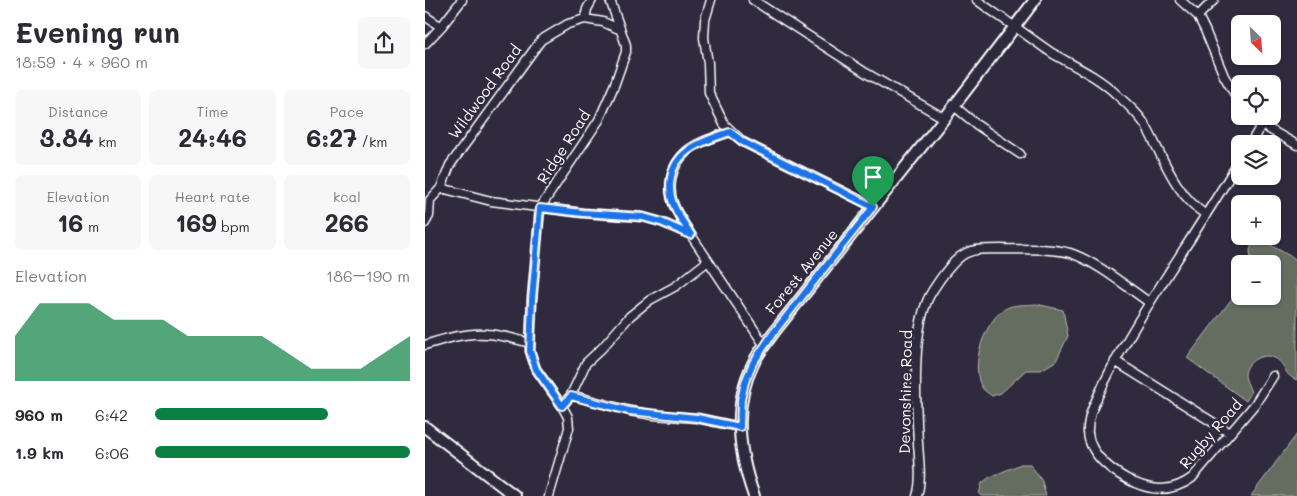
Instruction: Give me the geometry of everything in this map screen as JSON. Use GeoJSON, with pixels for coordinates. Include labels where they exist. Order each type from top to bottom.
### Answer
{"type":"FeatureCollection","features":[{"type":"Feature","properties":{"kind":"street"},"geometry":{"type":"LineString","coordinates":[[425,44],[462,0]]}},
{"type":"Feature","properties":{"kind":"street"},"geometry":{"type":"LineString","coordinates":[[592,0],[587,9],[585,19],[603,22],[619,29]]}},
{"type":"Feature","properties":{"kind":"street","name":"Ridge Road"},"geometry":{"type":"LineString","coordinates":[[549,496],[569,428],[568,417],[536,369],[530,351],[540,208],[599,120],[626,52],[626,45],[609,0]]}},
{"type":"Feature","properties":{"kind":"street"},"geometry":{"type":"LineString","coordinates":[[711,0],[705,20],[704,38],[708,63],[709,93],[730,132],[751,146],[873,207]]}},
{"type":"Feature","properties":{"kind":"street"},"geometry":{"type":"LineString","coordinates":[[753,0],[866,73],[945,118]]}},
{"type":"Feature","properties":{"kind":"street"},"geometry":{"type":"LineString","coordinates":[[977,0],[992,13],[1015,26],[1051,52],[1090,74],[1115,92],[1141,119],[1179,189],[1198,210],[1206,215]]}},
{"type":"Feature","properties":{"kind":"street","name":"Forest Avenue"},"geometry":{"type":"LineString","coordinates":[[754,496],[740,446],[741,400],[745,382],[753,363],[774,332],[945,118],[1035,0]]}},
{"type":"Feature","properties":{"kind":"street"},"geometry":{"type":"LineString","coordinates":[[1181,0],[1198,16],[1231,88]]}},
{"type":"Feature","properties":{"kind":"street"},"geometry":{"type":"LineString","coordinates":[[1198,16],[1214,0]]}},
{"type":"Feature","properties":{"kind":"street"},"geometry":{"type":"LineString","coordinates":[[425,16],[441,27]]}},
{"type":"Feature","properties":{"kind":"street","name":"Wildwood Road"},"geometry":{"type":"LineString","coordinates":[[425,223],[429,216],[430,200],[441,188],[450,165],[541,40],[568,24],[585,19]]}},
{"type":"Feature","properties":{"kind":"street"},"geometry":{"type":"LineString","coordinates":[[953,106],[1020,154]]}},
{"type":"Feature","properties":{"kind":"street"},"geometry":{"type":"LineString","coordinates":[[1264,125],[1297,145]]}},
{"type":"Feature","properties":{"kind":"street"},"geometry":{"type":"LineString","coordinates":[[730,132],[708,139],[687,150],[672,171],[670,194],[675,208],[691,235],[765,346]]}},
{"type":"Feature","properties":{"kind":"street"},"geometry":{"type":"LineString","coordinates":[[1150,303],[1231,175]]}},
{"type":"Feature","properties":{"kind":"street"},"geometry":{"type":"LineString","coordinates":[[441,188],[491,201],[583,213],[643,217],[661,222],[691,235]]}},
{"type":"Feature","properties":{"kind":"street","name":"Devonshire Road"},"geometry":{"type":"LineString","coordinates":[[917,496],[920,481],[916,413],[917,352],[921,321],[930,294],[955,259],[975,250],[1067,252],[1078,256],[1109,275],[1150,303]]}},
{"type":"Feature","properties":{"kind":"street"},"geometry":{"type":"LineString","coordinates":[[562,406],[571,396],[586,362],[602,348],[630,316],[650,300],[676,286],[708,261]]}},
{"type":"Feature","properties":{"kind":"street","name":"Rugby Road"},"geometry":{"type":"LineString","coordinates":[[1150,303],[1123,344],[1092,409],[1088,424],[1088,435],[1095,453],[1126,478],[1147,488],[1164,490],[1182,485],[1192,478],[1255,404],[1273,376]]}},
{"type":"Feature","properties":{"kind":"street"},"geometry":{"type":"LineString","coordinates":[[425,345],[444,339],[485,333],[530,343]]}},
{"type":"Feature","properties":{"kind":"street"},"geometry":{"type":"LineString","coordinates":[[1115,361],[1230,433]]}},
{"type":"Feature","properties":{"kind":"street"},"geometry":{"type":"LineString","coordinates":[[571,396],[629,411],[697,418],[740,427]]}},
{"type":"Feature","properties":{"kind":"street"},"geometry":{"type":"LineString","coordinates":[[425,426],[515,496]]}},
{"type":"Feature","properties":{"kind":"green space"},"geometry":{"type":"Polygon","coordinates":[[[1252,245],[1271,245],[1297,260],[1297,380],[1290,376],[1282,364],[1274,358],[1263,356],[1253,360],[1245,374],[1251,393],[1246,401],[1187,358],[1231,300],[1231,305],[1281,305],[1281,255],[1250,255],[1252,245]]]}},
{"type":"Feature","properties":{"kind":"green space"},"geometry":{"type":"Polygon","coordinates":[[[1036,304],[1063,310],[1068,336],[1056,361],[1041,370],[1026,370],[1001,393],[992,396],[983,389],[977,369],[978,356],[986,331],[1000,312],[1009,307],[1036,304]]]}},
{"type":"Feature","properties":{"kind":"green space"},"geometry":{"type":"Polygon","coordinates":[[[1297,434],[1297,496],[1251,496],[1297,434]]]}},
{"type":"Feature","properties":{"kind":"green space"},"geometry":{"type":"Polygon","coordinates":[[[1021,464],[1030,464],[1042,481],[1046,496],[981,496],[979,494],[982,483],[990,477],[1021,464]]]}},
{"type":"Feature","properties":{"kind":"route"},"geometry":{"type":"LineString","coordinates":[[730,132],[743,142],[873,207],[774,332],[753,363],[745,382],[741,400],[740,427],[697,418],[653,415],[629,411],[571,396],[562,406],[536,369],[530,351],[532,300],[540,208],[643,217],[661,222],[691,235],[675,208],[670,194],[672,171],[687,150],[708,139],[730,132]]}}]}
